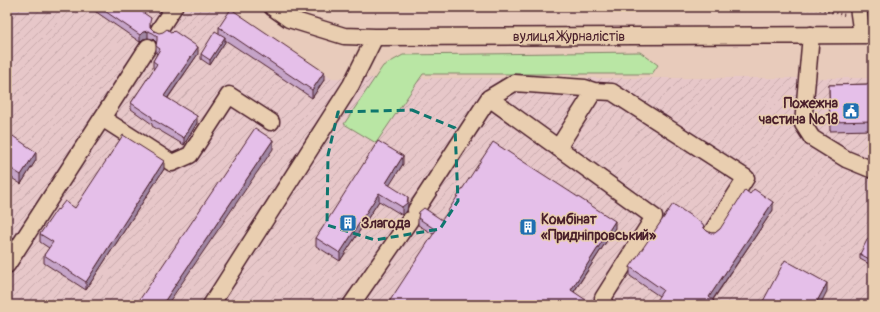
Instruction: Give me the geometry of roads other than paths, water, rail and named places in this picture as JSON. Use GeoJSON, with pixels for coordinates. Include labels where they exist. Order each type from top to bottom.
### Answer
{"type":"FeatureCollection","features":[{"type":"Feature","properties":{"kind":"street"},"geometry":{"type":"LineString","coordinates":[[159,30],[174,7]]}},
{"type":"Feature","properties":{"kind":"street","name":"вулиця Журналістів"},"geometry":{"type":"LineString","coordinates":[[272,7],[289,19],[344,36],[867,35]]}},
{"type":"Feature","properties":{"kind":"street"},"geometry":{"type":"LineString","coordinates":[[859,12],[867,35]]}},
{"type":"Feature","properties":{"kind":"street"},"geometry":{"type":"LineString","coordinates":[[811,35],[803,124],[812,138],[846,159],[873,170]]}},
{"type":"Feature","properties":{"kind":"street"},"geometry":{"type":"LineString","coordinates":[[216,303],[351,85],[375,37]]}},
{"type":"Feature","properties":{"kind":"street"},"geometry":{"type":"LineString","coordinates":[[7,265],[148,47]]}},
{"type":"Feature","properties":{"kind":"street"},"geometry":{"type":"LineString","coordinates":[[351,305],[413,215],[489,98],[514,84],[585,88],[594,91],[612,92],[746,178],[712,232]]}},
{"type":"Feature","properties":{"kind":"street"},"geometry":{"type":"LineString","coordinates":[[558,148],[594,91]]}},
{"type":"Feature","properties":{"kind":"street"},"geometry":{"type":"LineString","coordinates":[[102,118],[172,163],[190,155],[229,95],[271,122]]}},
{"type":"Feature","properties":{"kind":"street"},"geometry":{"type":"LineString","coordinates":[[489,98],[654,217],[603,298],[603,305]]}},
{"type":"Feature","properties":{"kind":"place","name":"Пожежна частина №18"},"geometry":{"type":"Point","coordinates":[851,111]}},
{"type":"Feature","properties":{"kind":"place","name":"Злагода"},"geometry":{"type":"Point","coordinates":[348,223]}},
{"type":"Feature","properties":{"kind":"place","name":"Комбінат «Придніпровський»"},"geometry":{"type":"Point","coordinates":[528,227]}}]}
